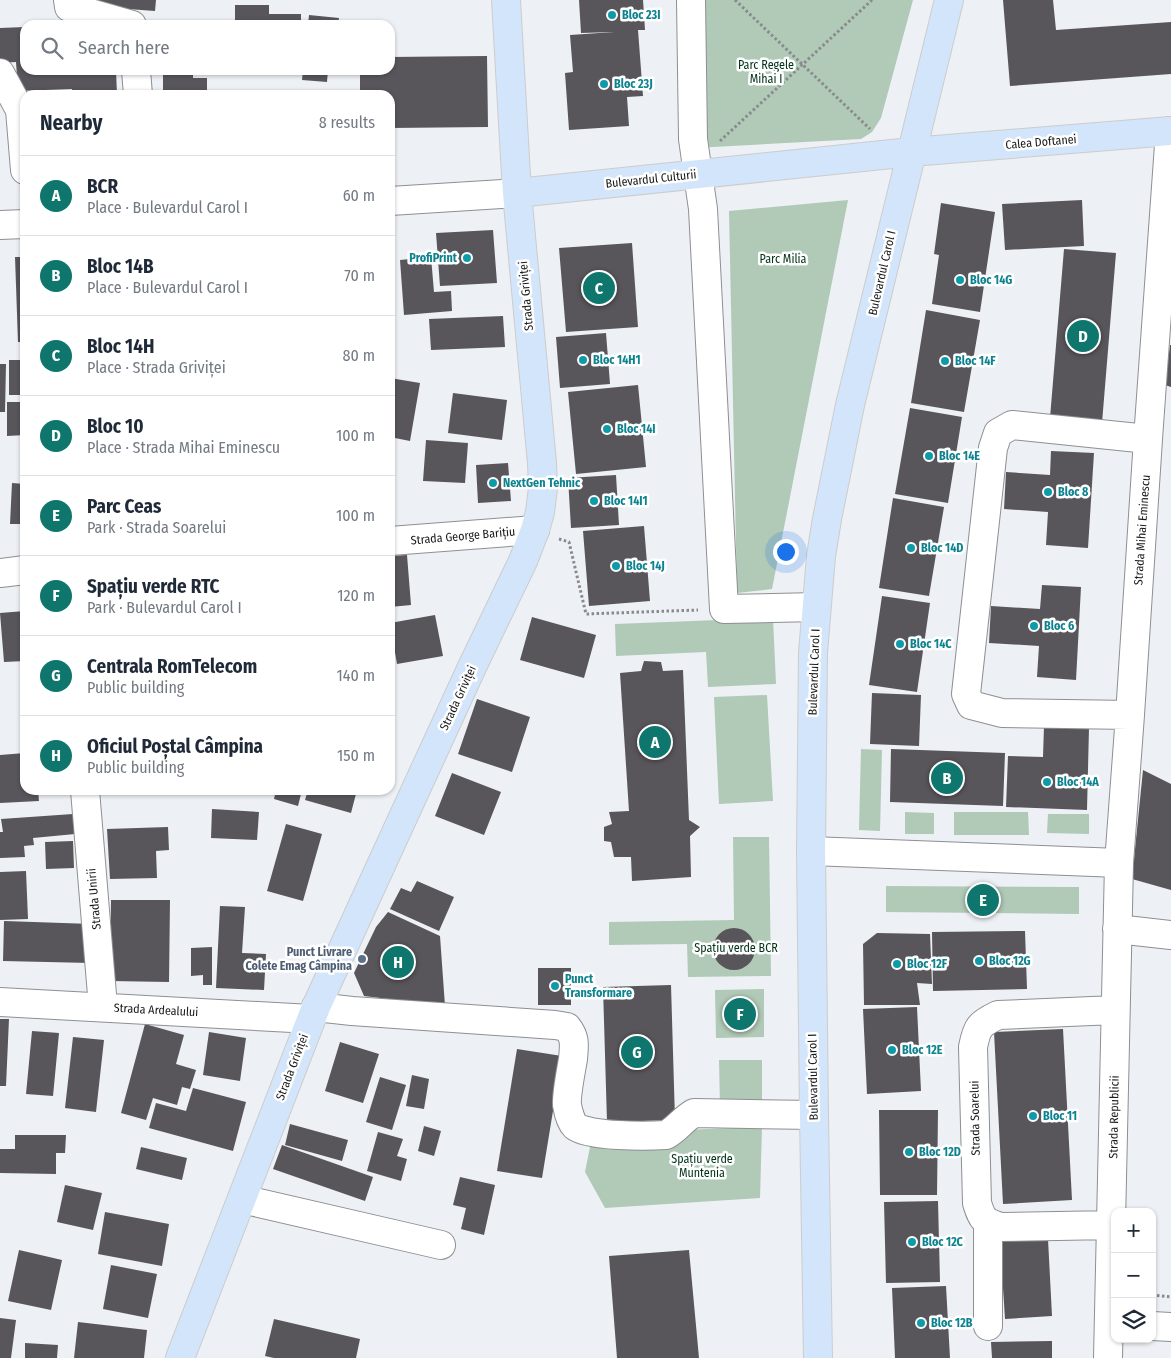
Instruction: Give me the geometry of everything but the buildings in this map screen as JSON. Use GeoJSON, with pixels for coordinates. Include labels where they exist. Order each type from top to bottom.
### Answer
{"type":"FeatureCollection","features":[{"type":"Feature","properties":{"kind":"main road","name":"Strada Griviței"},"geometry":{"type":"LineString","coordinates":[[180,1358],[313,1013],[472,667],[523,561],[540,512],[543,488],[542,463],[517,193],[506,0]]}},
{"type":"Feature","properties":{"kind":"main road","name":"Bulevardul Carol I"},"geometry":{"type":"LineString","coordinates":[[818,1358],[811,851],[812,696],[816,607],[821,556],[848,414],[949,0]]}},
{"type":"Feature","properties":{"kind":"main road","name":"Calea Doftanei"},"geometry":{"type":"LineString","coordinates":[[911,152],[1170,131]]}},
{"type":"Feature","properties":{"kind":"main road","name":"Bulevardul Culturii"},"geometry":{"type":"LineString","coordinates":[[517,193],[911,152]]}},
{"type":"Feature","properties":{"kind":"street"},"geometry":{"type":"LineString","coordinates":[[68,0],[69,7],[114,20]]}},
{"type":"Feature","properties":{"kind":"street"},"geometry":{"type":"LineString","coordinates":[[691,0],[693,139],[703,209],[724,609],[816,607]]}},
{"type":"Feature","properties":{"kind":"street"},"geometry":{"type":"LineString","coordinates":[[0,73],[20,110]]}},
{"type":"Feature","properties":{"kind":"street"},"geometry":{"type":"LineString","coordinates":[[136,75],[138,90]]}},
{"type":"Feature","properties":{"kind":"street","name":"Strada Mihai Eminescu"},"geometry":{"type":"LineString","coordinates":[[1117,929],[1119,863],[1170,131]]}},
{"type":"Feature","properties":{"kind":"street","name":"Bulevardul Culturii"},"geometry":{"type":"LineString","coordinates":[[395,201],[517,193]]}},
{"type":"Feature","properties":{"kind":"street"},"geometry":{"type":"LineString","coordinates":[[0,225],[20,224]]}},
{"type":"Feature","properties":{"kind":"street"},"geometry":{"type":"LineString","coordinates":[[1130,715],[1002,713],[971,705],[966,694],[993,448],[998,433],[1012,425],[1148,439]]}},
{"type":"Feature","properties":{"kind":"street","name":"Strada George Barițiu"},"geometry":{"type":"LineString","coordinates":[[395,541],[535,530]]}},
{"type":"Feature","properties":{"kind":"street"},"geometry":{"type":"LineString","coordinates":[[0,573],[20,571]]}},
{"type":"Feature","properties":{"kind":"street","name":"Strada Unirii"},"geometry":{"type":"LineString","coordinates":[[85,795],[103,1007]]}},
{"type":"Feature","properties":{"kind":"street"},"geometry":{"type":"LineString","coordinates":[[811,851],[1119,863]]}},
{"type":"Feature","properties":{"kind":"street"},"geometry":{"type":"LineString","coordinates":[[1117,929],[1171,935]]}},
{"type":"Feature","properties":{"kind":"street","name":"Strada Republicii"},"geometry":{"type":"LineString","coordinates":[[1112,1208],[1117,929]]}},
{"type":"Feature","properties":{"kind":"street","name":"Strada Ardealului"},"geometry":{"type":"LineString","coordinates":[[0,1002],[313,1013],[352,1011],[546,1024],[567,1027],[572,1034],[574,1045],[567,1104],[574,1126],[585,1132],[598,1134],[666,1135],[674,1130],[685,1118],[694,1113],[814,1115]]}},
{"type":"Feature","properties":{"kind":"street","name":"Strada Soarelui"},"geometry":{"type":"LineString","coordinates":[[988,1222],[981,1216],[977,1203],[973,1047],[977,1031],[985,1021],[998,1015],[1115,1010]]}},
{"type":"Feature","properties":{"kind":"street"},"geometry":{"type":"LineString","coordinates":[[242,1199],[441,1245]]}},
{"type":"Feature","properties":{"kind":"street"},"geometry":{"type":"LineString","coordinates":[[988,1326],[988,1222],[1000,1227],[1111,1225]]}},
{"type":"Feature","properties":{"kind":"street","name":"Strada Republicii"},"geometry":{"type":"LineString","coordinates":[[1112,1253],[1112,1298]]}},
{"type":"Feature","properties":{"kind":"street"},"geometry":{"type":"LineString","coordinates":[[1156,1326],[1171,1327]]}},
{"type":"Feature","properties":{"kind":"street","name":"Strada Republicii"},"geometry":{"type":"LineString","coordinates":[[1108,1358],[1111,1332]]}},
{"type":"Feature","properties":{"kind":"path"},"geometry":{"type":"LineString","coordinates":[[735,0],[872,132]]}},
{"type":"Feature","properties":{"kind":"path"},"geometry":{"type":"LineString","coordinates":[[713,147],[872,0]]}},
{"type":"Feature","properties":{"kind":"path"},"geometry":{"type":"LineString","coordinates":[[535,530],[569,542],[586,614],[724,609]]}},
{"type":"Feature","properties":{"kind":"path"},"geometry":{"type":"LineString","coordinates":[[1156,1295],[1171,1297]]}},
{"type":"Feature","properties":{"kind":"green space","name":"Parc Regele Mihai I"},"geometry":{"type":"Polygon","coordinates":[[[691,0],[913,0],[881,118],[872,132],[861,139],[694,148],[691,0]]]}},
{"type":"Feature","properties":{"kind":"green space","name":"Parc Milia"},"geometry":{"type":"Polygon","coordinates":[[[848,200],[772,589],[737,593],[729,211],[848,200]]]}},
{"type":"Feature","properties":{"kind":"green space"},"geometry":{"type":"Polygon","coordinates":[[[773,618],[776,684],[708,687],[706,652],[616,656],[615,624],[773,618]]]}},
{"type":"Feature","properties":{"kind":"green space"},"geometry":{"type":"Polygon","coordinates":[[[767,695],[773,801],[719,804],[714,697],[767,695]]]}},
{"type":"Feature","properties":{"kind":"green space"},"geometry":{"type":"Polygon","coordinates":[[[861,749],[882,750],[880,831],[859,830],[861,749]]]}},
{"type":"Feature","properties":{"kind":"green space"},"geometry":{"type":"Polygon","coordinates":[[[905,812],[934,813],[934,834],[905,834],[905,812]]]}},
{"type":"Feature","properties":{"kind":"green space"},"geometry":{"type":"Polygon","coordinates":[[[954,812],[1028,812],[1029,835],[954,835],[954,812]]]}},
{"type":"Feature","properties":{"kind":"green space"},"geometry":{"type":"Polygon","coordinates":[[[1048,814],[1089,814],[1089,834],[1047,833],[1048,814]]]}},
{"type":"Feature","properties":{"kind":"green space","name":"Spațiu verde BCR"},"geometry":{"type":"Polygon","coordinates":[[[733,837],[769,837],[771,976],[688,977],[687,944],[609,945],[609,922],[734,920],[733,837]]]}},
{"type":"Feature","properties":{"kind":"green space"},"geometry":{"type":"Polygon","coordinates":[[[886,886],[1079,887],[1079,914],[886,912],[886,886]]]}},
{"type":"Feature","properties":{"kind":"green space"},"geometry":{"type":"Polygon","coordinates":[[[764,989],[764,1037],[716,1038],[715,990],[764,989]]]}},
{"type":"Feature","properties":{"kind":"green space"},"geometry":{"type":"Polygon","coordinates":[[[719,1060],[762,1060],[762,1107],[720,1107],[719,1060]]]}},
{"type":"Feature","properties":{"kind":"green space","name":"Spațiu verde Muntenia"},"geometry":{"type":"Polygon","coordinates":[[[762,1127],[760,1198],[605,1208],[585,1172],[591,1142],[681,1130],[762,1127]]]}},
{"type":"Feature","properties":{"kind":"place","name":"Bloc 23I"},"geometry":{"type":"Point","coordinates":[612,15]}},
{"type":"Feature","properties":{"kind":"place","name":"Bloc 23J"},"geometry":{"type":"Point","coordinates":[604,84]}},
{"type":"Feature","properties":{"kind":"place","name":"ProfiPrint"},"geometry":{"type":"Point","coordinates":[467,258]}},
{"type":"Feature","properties":{"kind":"place","name":"Bloc 14G"},"geometry":{"type":"Point","coordinates":[960,280]}},
{"type":"Feature","properties":{"kind":"place","name":"Bloc 14H"},"geometry":{"type":"Point","coordinates":[599,288]}},
{"type":"Feature","properties":{"kind":"place","name":"Bloc 10"},"geometry":{"type":"Point","coordinates":[1083,336]}},
{"type":"Feature","properties":{"kind":"place","name":"Bloc 14H1"},"geometry":{"type":"Point","coordinates":[583,360]}},
{"type":"Feature","properties":{"kind":"place","name":"Bloc 14F"},"geometry":{"type":"Point","coordinates":[945,361]}},
{"type":"Feature","properties":{"kind":"place","name":"Bloc 14I"},"geometry":{"type":"Point","coordinates":[607,429]}},
{"type":"Feature","properties":{"kind":"place","name":"Bloc 14E"},"geometry":{"type":"Point","coordinates":[929,456]}},
{"type":"Feature","properties":{"kind":"place","name":"NextGen Tehnic"},"geometry":{"type":"Point","coordinates":[493,483]}},
{"type":"Feature","properties":{"kind":"place","name":"Bloc 8"},"geometry":{"type":"Point","coordinates":[1048,492]}},
{"type":"Feature","properties":{"kind":"place","name":"Bloc 14I1"},"geometry":{"type":"Point","coordinates":[594,501]}},
{"type":"Feature","properties":{"kind":"place","name":"Bloc 14D"},"geometry":{"type":"Point","coordinates":[911,548]}},
{"type":"Feature","properties":{"kind":"place","name":"Bloc 14J"},"geometry":{"type":"Point","coordinates":[616,566]}},
{"type":"Feature","properties":{"kind":"place","name":"Bloc 6"},"geometry":{"type":"Point","coordinates":[1034,626]}},
{"type":"Feature","properties":{"kind":"place","name":"Bloc 14C"},"geometry":{"type":"Point","coordinates":[900,644]}},
{"type":"Feature","properties":{"kind":"place","name":"BCR"},"geometry":{"type":"Point","coordinates":[655,742]}},
{"type":"Feature","properties":{"kind":"place","name":"Bloc 14B"},"geometry":{"type":"Point","coordinates":[947,778]}},
{"type":"Feature","properties":{"kind":"place","name":"Bloc 14A"},"geometry":{"type":"Point","coordinates":[1047,782]}},
{"type":"Feature","properties":{"kind":"place","name":"Parc Ceas"},"geometry":{"type":"Point","coordinates":[983,900]}},
{"type":"Feature","properties":{"kind":"place","name":"Punct Livrare Colete Emag Câmpina"},"geometry":{"type":"Point","coordinates":[362,959]}},
{"type":"Feature","properties":{"kind":"place","name":"Bloc 12G"},"geometry":{"type":"Point","coordinates":[979,961]}},
{"type":"Feature","properties":{"kind":"place","name":"Oficiul Poștal Câmpina"},"geometry":{"type":"Point","coordinates":[398,962]}},
{"type":"Feature","properties":{"kind":"place","name":"Bloc 12F"},"geometry":{"type":"Point","coordinates":[897,964]}},
{"type":"Feature","properties":{"kind":"place","name":"Punct Transformare"},"geometry":{"type":"Point","coordinates":[555,986]}},
{"type":"Feature","properties":{"kind":"place","name":"Spațiu verde RTC"},"geometry":{"type":"Point","coordinates":[740,1014]}},
{"type":"Feature","properties":{"kind":"place","name":"Bloc 12E"},"geometry":{"type":"Point","coordinates":[892,1050]}},
{"type":"Feature","properties":{"kind":"place","name":"Centrala RomTelecom"},"geometry":{"type":"Point","coordinates":[637,1052]}},
{"type":"Feature","properties":{"kind":"place","name":"Bloc 11"},"geometry":{"type":"Point","coordinates":[1033,1116]}},
{"type":"Feature","properties":{"kind":"place","name":"Bloc 12D"},"geometry":{"type":"Point","coordinates":[909,1152]}},
{"type":"Feature","properties":{"kind":"place","name":"Bloc 12C"},"geometry":{"type":"Point","coordinates":[912,1242]}},
{"type":"Feature","properties":{"kind":"place","name":"Bloc 12B"},"geometry":{"type":"Point","coordinates":[921,1323]}}]}
